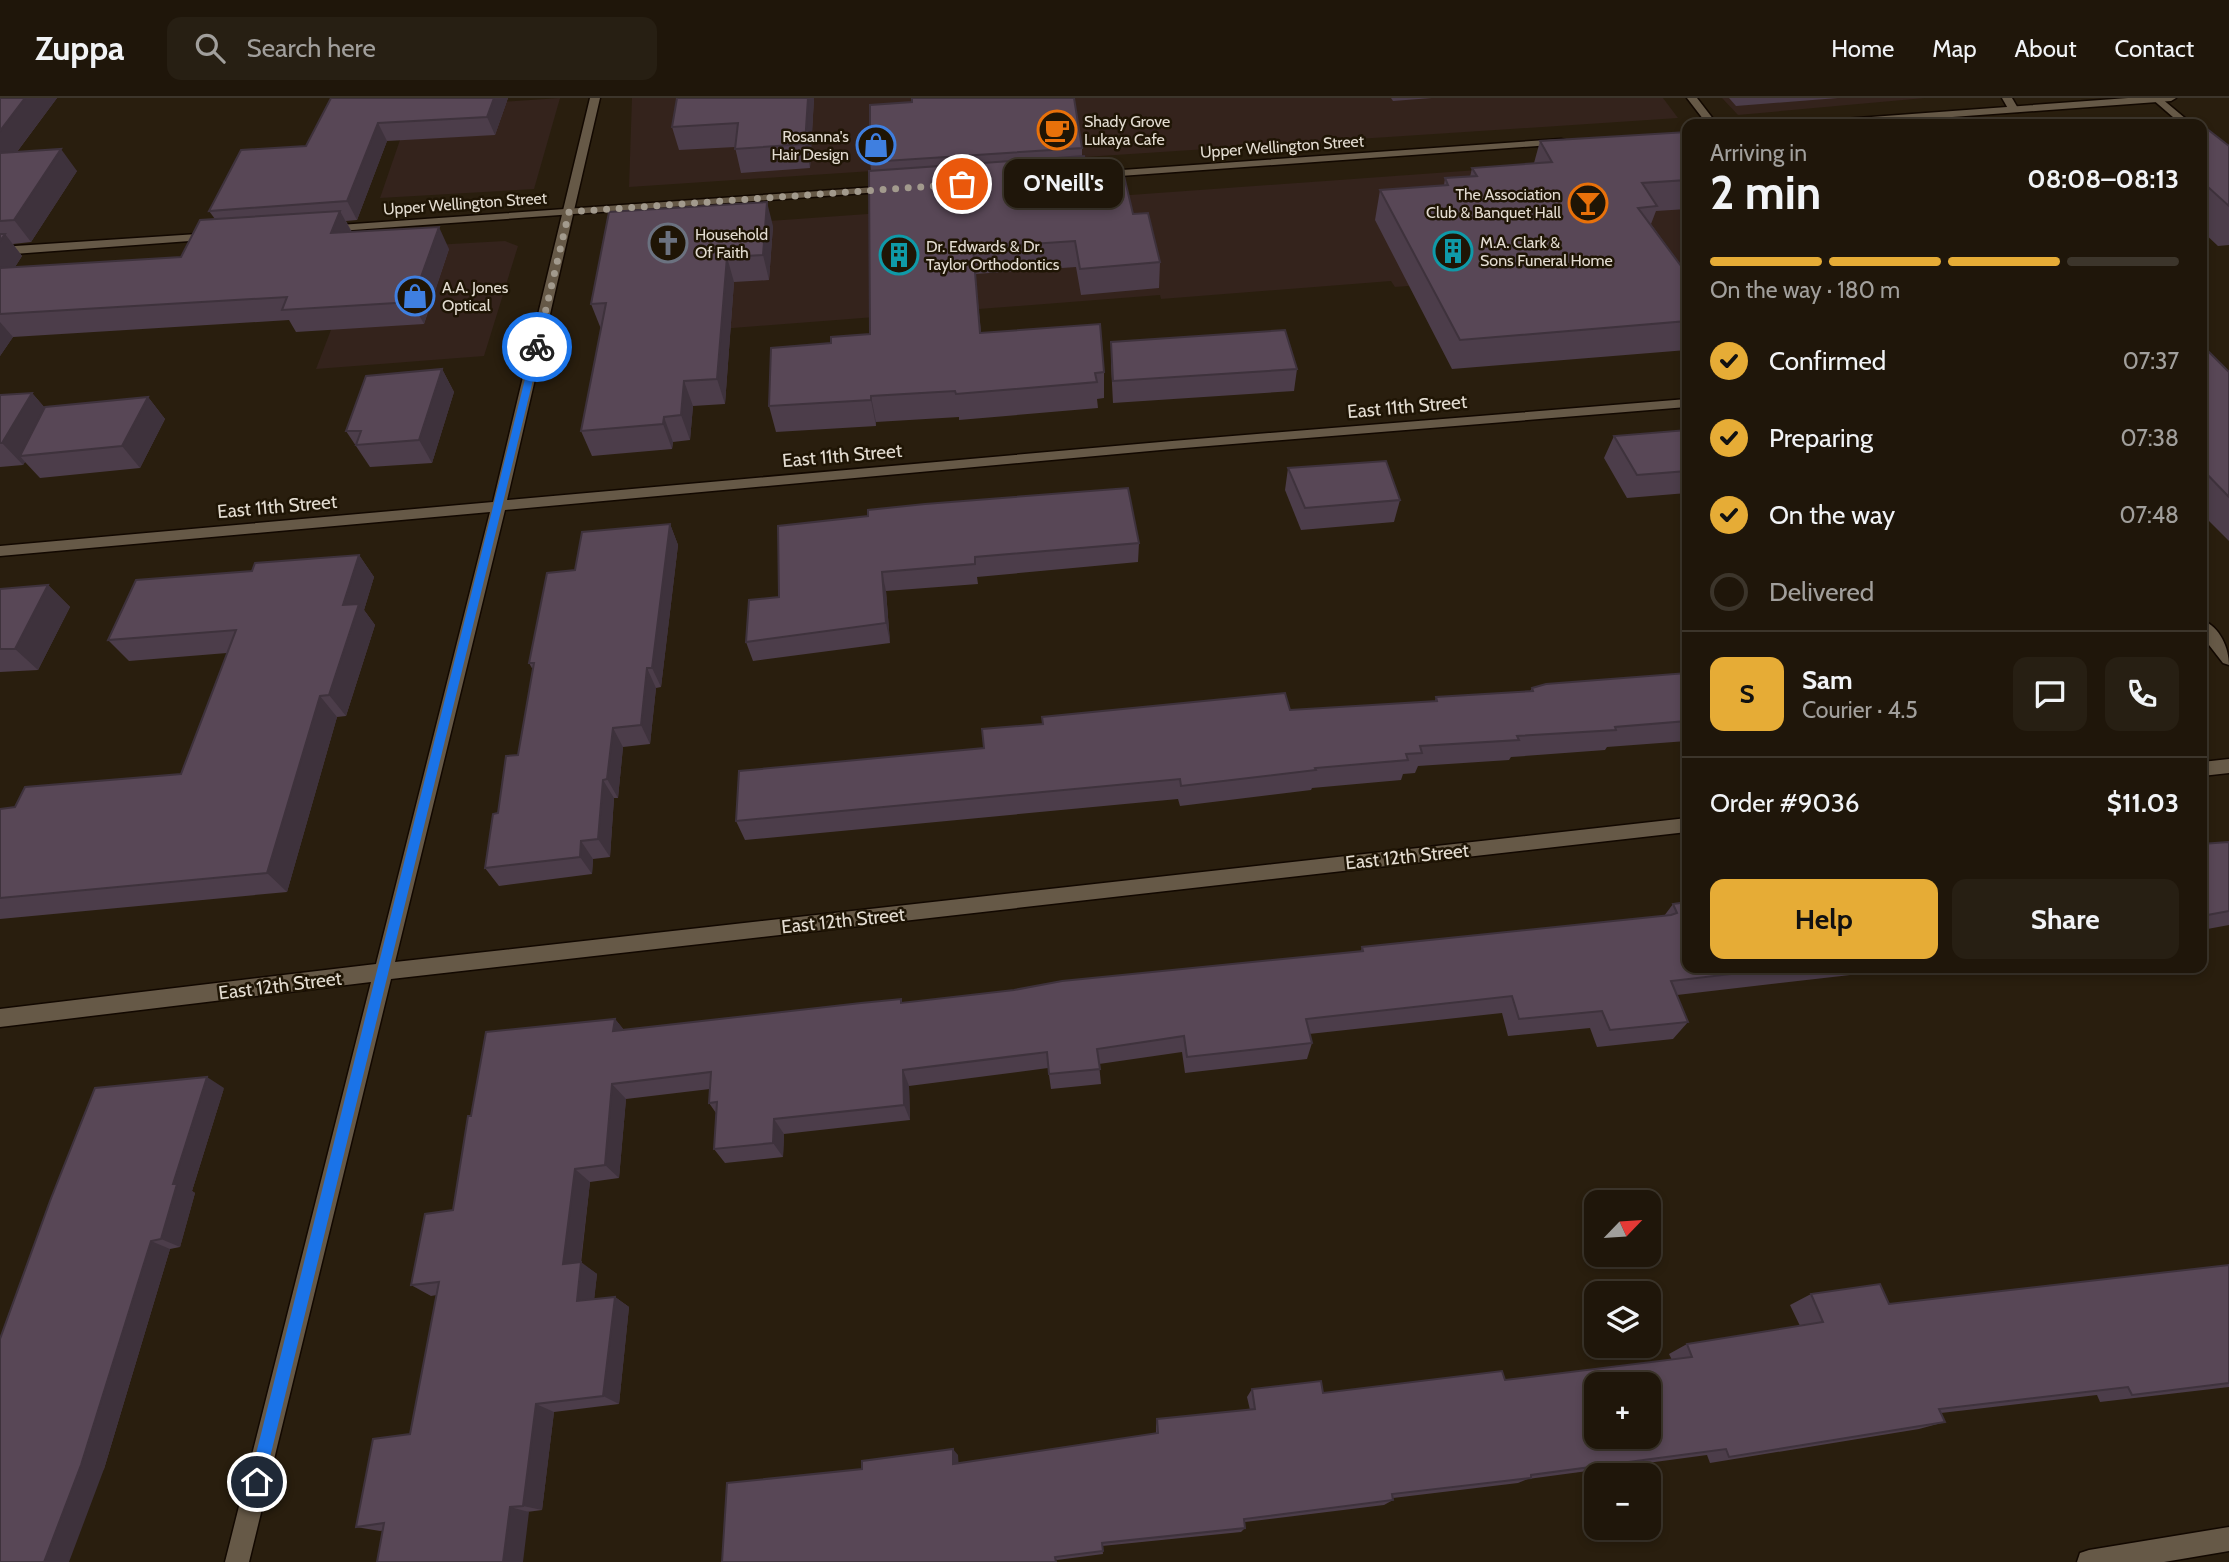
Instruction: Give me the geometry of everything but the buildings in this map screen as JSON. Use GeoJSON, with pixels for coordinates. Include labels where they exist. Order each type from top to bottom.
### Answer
{"type":"FeatureCollection","features":[{"type":"Feature","properties":{"kind":"street"},"geometry":{"type":"LineString","coordinates":[[237,1562],[499,505],[595,98]]}},
{"type":"Feature","properties":{"kind":"street"},"geometry":{"type":"LineString","coordinates":[[1692,98],[1708,119]]}},
{"type":"Feature","properties":{"kind":"street"},"geometry":{"type":"LineString","coordinates":[[2007,98],[2014,110]]}},
{"type":"Feature","properties":{"kind":"street"},"geometry":{"type":"LineString","coordinates":[[1887,119],[2171,98]]}},
{"type":"Feature","properties":{"kind":"street"},"geometry":{"type":"LineString","coordinates":[[2156,99],[2181,119]]}},
{"type":"Feature","properties":{"kind":"street","name":"Upper Wellington Street"},"geometry":{"type":"LineString","coordinates":[[1055,178],[1570,142]]}},
{"type":"Feature","properties":{"kind":"street","name":"Upper Wellington Street"},"geometry":{"type":"LineString","coordinates":[[314,229],[908,188]]}},
{"type":"Feature","properties":{"kind":"street"},"geometry":{"type":"LineString","coordinates":[[0,251],[232,235]]}},
{"type":"Feature","properties":{"kind":"street","name":"East 11th Street"},"geometry":{"type":"LineString","coordinates":[[0,551],[1186,444],[1682,402]]}},
{"type":"Feature","properties":{"kind":"street"},"geometry":{"type":"LineString","coordinates":[[2207,632],[2229,659]]}},
{"type":"Feature","properties":{"kind":"street"},"geometry":{"type":"LineString","coordinates":[[2207,768],[2229,766]]}},
{"type":"Feature","properties":{"kind":"street","name":"East 12th Street"},"geometry":{"type":"LineString","coordinates":[[0,1018],[382,972],[1682,826]]}},
{"type":"Feature","properties":{"kind":"street"},"geometry":{"type":"LineString","coordinates":[[2089,1562],[2229,1539]]}},
{"type":"Feature","properties":{"kind":"shaded area"},"geometry":{"type":"Polygon","coordinates":[[[560,98],[534,189],[380,198],[411,108],[560,98]]]}},
{"type":"Feature","properties":{"kind":"shaded area"},"geometry":{"type":"Polygon","coordinates":[[[632,98],[1663,98],[1678,118],[629,187],[632,98]]]}},
{"type":"Feature","properties":{"kind":"shaded area"},"geometry":{"type":"Polygon","coordinates":[[[1722,98],[1925,98],[1738,115],[1722,98]]]}},
{"type":"Feature","properties":{"kind":"shaded area"},"geometry":{"type":"Polygon","coordinates":[[[1682,155],[1682,264],[1395,287],[1391,281],[1161,299],[1160,295],[720,329],[728,224],[1682,155]]]}},
{"type":"Feature","properties":{"kind":"shaded area"},"geometry":{"type":"Polygon","coordinates":[[[505,241],[518,246],[484,356],[316,369],[362,249],[505,241]]]}},
{"type":"Feature","properties":{"kind":"way so far"},"geometry":{"type":"LineString","coordinates":[[537,347],[569,212],[962,184]]}},
{"type":"Feature","properties":{"kind":"place","name":"Shady Grove Lukaya Cafe"},"geometry":{"type":"Point","coordinates":[1057,130]}},
{"type":"Feature","properties":{"kind":"place","name":"Rosanna's Hair Design"},"geometry":{"type":"Point","coordinates":[876,145]}},
{"type":"Feature","properties":{"kind":"place","name":"O'Neill's"},"geometry":{"type":"Point","coordinates":[962,184]}},
{"type":"Feature","properties":{"kind":"place","name":"The Association Club & Banquet Hall"},"geometry":{"type":"Point","coordinates":[1588,203]}},
{"type":"Feature","properties":{"kind":"place","name":"Household Of Faith"},"geometry":{"type":"Point","coordinates":[668,243]}},
{"type":"Feature","properties":{"kind":"place","name":"M.A. Clark & Sons Funeral Home"},"geometry":{"type":"Point","coordinates":[1453,251]}},
{"type":"Feature","properties":{"kind":"place","name":"Dr. Edwards & Dr. Taylor Orthodontics"},"geometry":{"type":"Point","coordinates":[899,255]}},
{"type":"Feature","properties":{"kind":"place","name":"A.A. Jones Optical"},"geometry":{"type":"Point","coordinates":[415,296]}},
{"type":"Feature","properties":{"kind":"route"},"geometry":{"type":"LineString","coordinates":[[257,1482],[537,347]]}}]}
